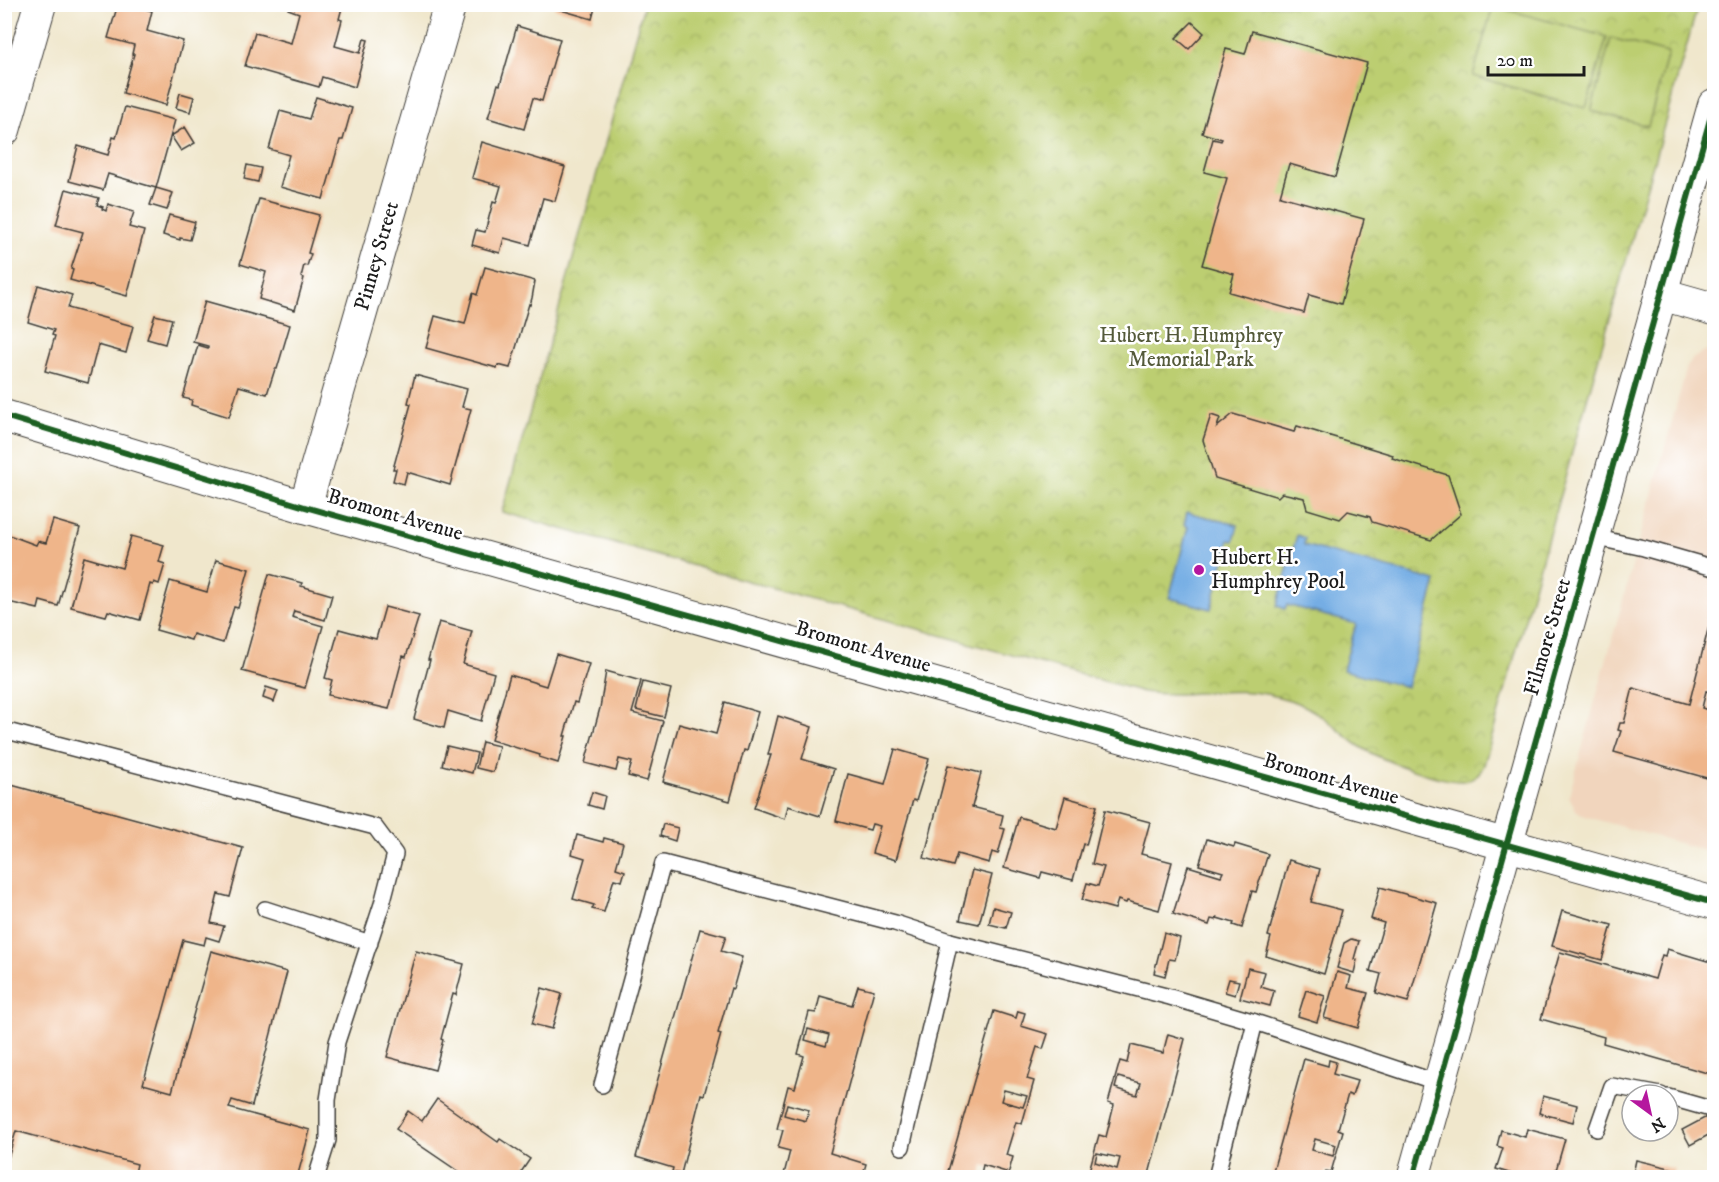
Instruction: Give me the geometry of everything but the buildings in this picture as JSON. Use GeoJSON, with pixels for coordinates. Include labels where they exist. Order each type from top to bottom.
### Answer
{"type":"FeatureCollection","features":[{"type":"Feature","properties":{"kind":"street"},"geometry":{"type":"LineString","coordinates":[[4,130],[40,4]]}},
{"type":"Feature","properties":{"kind":"street","name":"Pinney Street"},"geometry":{"type":"LineString","coordinates":[[305,507],[450,4]]}},
{"type":"Feature","properties":{"kind":"street","name":"Filmore Street"},"geometry":{"type":"LineString","coordinates":[[1413,1178],[1714,105]]}},
{"type":"Feature","properties":{"kind":"street"},"geometry":{"type":"LineString","coordinates":[[1661,294],[1714,309]]}},
{"type":"Feature","properties":{"kind":"street","name":"Bromont Avenue"},"geometry":{"type":"LineString","coordinates":[[4,416],[305,507],[1714,903]]}},
{"type":"Feature","properties":{"kind":"lane"},"geometry":{"type":"LineString","coordinates":[[1593,537],[1644,548],[1714,568]]}},
{"type":"Feature","properties":{"kind":"lane"},"geometry":{"type":"LineString","coordinates":[[10,732],[375,827],[395,854],[370,943],[337,1042],[328,1100],[328,1140],[316,1178]]}},
{"type":"Feature","properties":{"kind":"lane"},"geometry":{"type":"LineString","coordinates":[[602,1085],[663,863],[895,922],[951,941],[1170,997],[1439,1083]]}},
{"type":"Feature","properties":{"kind":"lane"},"geometry":{"type":"LineString","coordinates":[[265,909],[370,943]]}},
{"type":"Feature","properties":{"kind":"lane"},"geometry":{"type":"LineString","coordinates":[[902,1147],[951,941]]}},
{"type":"Feature","properties":{"kind":"lane"},"geometry":{"type":"LineString","coordinates":[[1216,1178],[1254,1022]]}},
{"type":"Feature","properties":{"kind":"lane"},"geometry":{"type":"LineString","coordinates":[[1597,1129],[1612,1086],[1620,1087]]}},
{"type":"Feature","properties":{"kind":"lane"},"geometry":{"type":"LineString","coordinates":[[1680,1100],[1714,1110]]}},
{"type":"Feature","properties":{"kind":"shaded area"},"geometry":{"type":"Polygon","coordinates":[[[1706,351],[1714,353],[1714,853],[1584,816],[1576,810],[1569,796],[1687,367],[1692,359],[1706,351]]]}},
{"type":"Feature","properties":{"kind":"green space","name":"Hubert H. Humphrey Memorial Park"},"geometry":{"type":"Polygon","coordinates":[[[644,5],[1698,5],[1484,765],[1478,775],[1459,781],[1431,776],[1400,765],[1364,749],[1317,713],[1286,699],[1262,693],[1245,692],[1160,694],[1143,692],[502,512],[644,5]]]}},
{"type":"Feature","properties":{"kind":"green space"},"geometry":{"type":"Polygon","coordinates":[[[1493,6],[1607,37],[1586,108],[1473,76],[1493,6]]]}},
{"type":"Feature","properties":{"kind":"green space"},"geometry":{"type":"Polygon","coordinates":[[[1611,38],[1668,53],[1648,126],[1591,111],[1611,38]]]}},
{"type":"Feature","properties":{"kind":"water","name":"Hubert H. Humphrey Pool"},"geometry":{"type":"Polygon","coordinates":[[[1187,512],[1238,525],[1234,541],[1229,540],[1211,609],[1169,598],[1188,527],[1184,525],[1187,512]]]}},
{"type":"Feature","properties":{"kind":"water"},"geometry":{"type":"Polygon","coordinates":[[[1297,535],[1305,538],[1304,545],[1436,581],[1407,687],[1343,670],[1356,624],[1287,605],[1285,609],[1277,606],[1297,535]]]}},
{"type":"Feature","properties":{"kind":"cycle path"},"geometry":{"type":"LineString","coordinates":[[1413,1178],[1714,105]]}},
{"type":"Feature","properties":{"kind":"cycle path"},"geometry":{"type":"LineString","coordinates":[[4,416],[305,507],[1714,903]]}},
{"type":"Feature","properties":{"kind":"place","name":"Hubert H. Humphrey Pool"},"geometry":{"type":"Point","coordinates":[1199,570]}}]}
